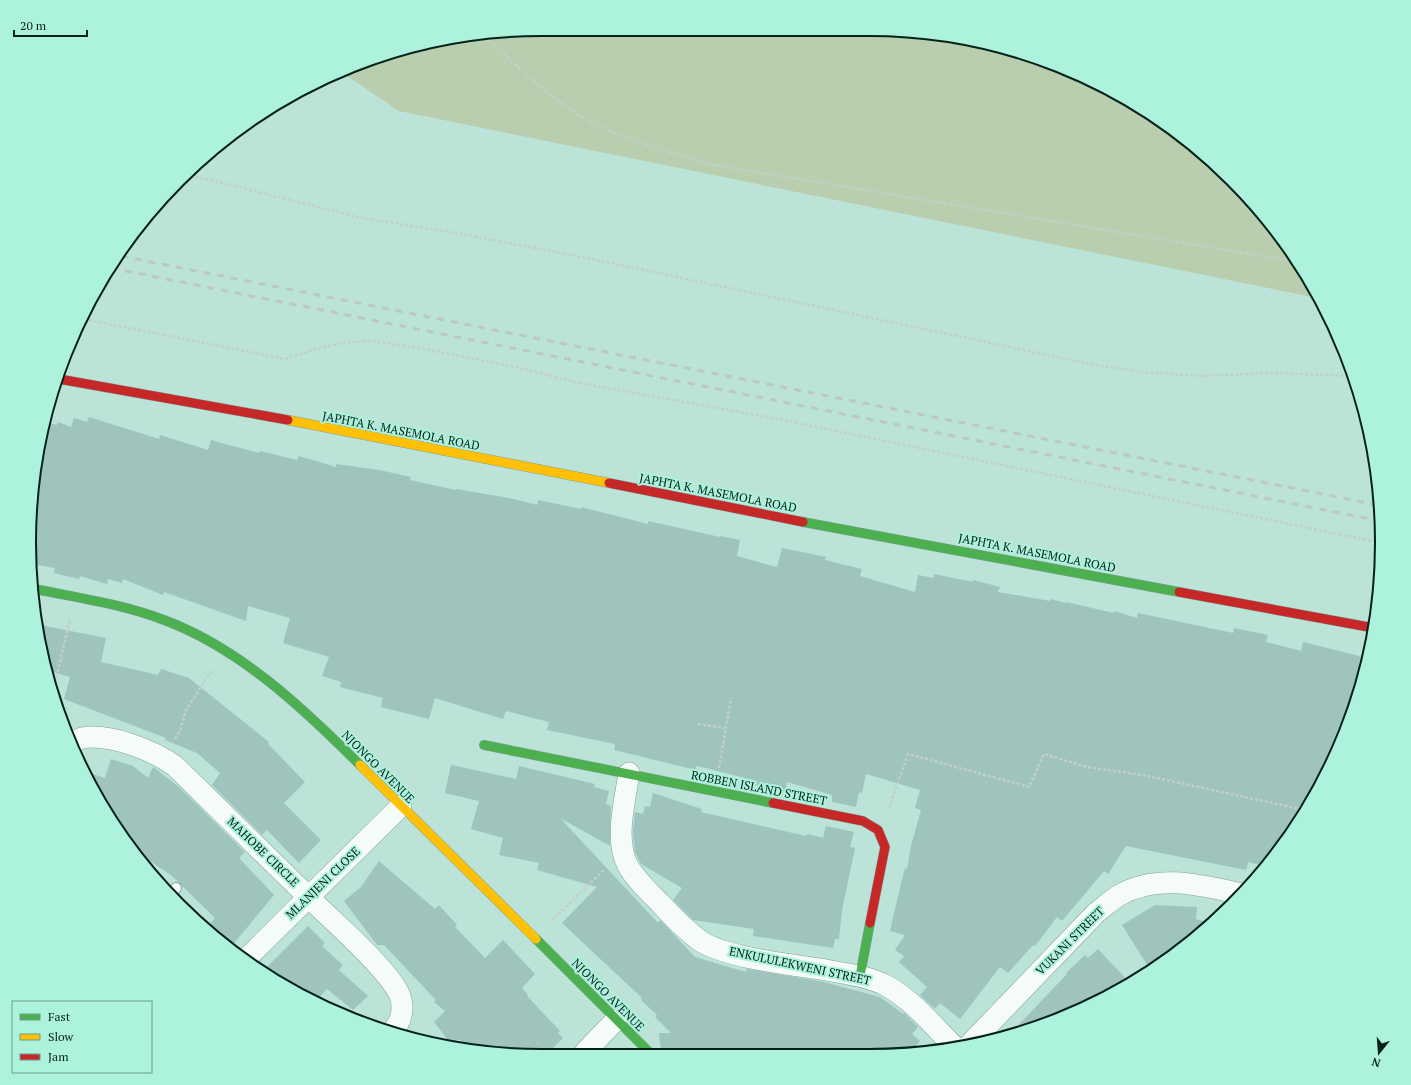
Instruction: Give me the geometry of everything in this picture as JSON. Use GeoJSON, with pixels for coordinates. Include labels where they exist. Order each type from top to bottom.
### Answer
{"type":"FeatureCollection","features":[{"type":"Feature","properties":{"kind":"street","name":"JAPHTA K. MASEMOLA ROAD"},"geometry":{"type":"LineString","coordinates":[[63,380],[236,410],[810,523],[1368,627]]}},
{"type":"Feature","properties":{"kind":"street","name":"NJONGO AVENUE"},"geometry":{"type":"LineString","coordinates":[[38,590],[138,611],[182,627],[224,651],[289,699],[342,747],[646,1049]]}},
{"type":"Feature","properties":{"kind":"street","name":"MAHOBE CIRCLE"},"geometry":{"type":"LineString","coordinates":[[77,740],[80,738],[106,739],[140,747],[164,758],[180,771],[354,941],[393,983],[400,996],[402,1005],[401,1015],[396,1027]]}},
{"type":"Feature","properties":{"kind":"street","name":"ROBBEN ISLAND STREET"},"geometry":{"type":"LineString","coordinates":[[484,745],[863,821],[875,826],[880,832]]}},
{"type":"Feature","properties":{"kind":"street","name":"ENKULULEKWENI STREET"},"geometry":{"type":"LineString","coordinates":[[629,773],[622,826],[624,851],[628,865],[636,877],[676,921],[703,942],[728,951],[768,960],[860,976],[884,985],[902,996],[950,1042]]}},
{"type":"Feature","properties":{"kind":"street","name":"MLANJENI CLOSE"},"geometry":{"type":"LineString","coordinates":[[249,955],[308,896],[401,806]]}},
{"type":"Feature","properties":{"kind":"street"},"geometry":{"type":"LineString","coordinates":[[860,976],[885,847],[880,832]]}},
{"type":"Feature","properties":{"kind":"street","name":"VUKANI STREET"},"geometry":{"type":"LineString","coordinates":[[977,1037],[1096,914],[1118,896],[1145,886],[1169,882],[1200,885],[1234,893]]}},
{"type":"Feature","properties":{"kind":"street"},"geometry":{"type":"LineString","coordinates":[[588,1049],[616,1020]]}},
{"type":"Feature","properties":{"kind":"path"},"geometry":{"type":"LineString","coordinates":[[487,39],[561,103],[609,131],[650,147],[714,165],[1290,261]]}},
{"type":"Feature","properties":{"kind":"path"},"geometry":{"type":"LineString","coordinates":[[193,176],[358,217],[456,233],[577,256],[1095,365],[1142,372],[1201,376],[1272,373],[1346,376]]}},
{"type":"Feature","properties":{"kind":"path"},"geometry":{"type":"LineString","coordinates":[[87,320],[285,359],[319,348],[349,342],[370,341],[414,347],[516,367],[576,382],[778,419],[1375,542]]}},
{"type":"Feature","properties":{"kind":"path"},"geometry":{"type":"LineString","coordinates":[[55,681],[75,597]]}},
{"type":"Feature","properties":{"kind":"path"},"geometry":{"type":"LineString","coordinates":[[164,758],[180,731],[186,710],[224,651]]}},
{"type":"Feature","properties":{"kind":"path"},"geometry":{"type":"LineString","coordinates":[[715,792],[725,728],[732,698]]}},
{"type":"Feature","properties":{"kind":"path"},"geometry":{"type":"LineString","coordinates":[[698,724],[725,728]]}},
{"type":"Feature","properties":{"kind":"path"},"geometry":{"type":"LineString","coordinates":[[880,832],[908,754],[1029,787],[1044,754],[1088,767],[1143,775],[1299,809]]}},
{"type":"Feature","properties":{"kind":"path"},"geometry":{"type":"LineString","coordinates":[[534,938],[624,851]]}},
{"type":"Feature","properties":{"kind":"green space"},"geometry":{"type":"Polygon","coordinates":[[[868,36],[935,40],[967,46],[1000,53],[1062,75],[1093,88],[1150,121],[1177,141],[1227,184],[1270,234],[1290,261],[1311,297],[399,111],[347,76],[411,53],[476,40],[509,37],[868,36]]]}},
{"type":"Feature","properties":{"kind":"building"},"geometry":{"type":"Polygon","coordinates":[[[89,417],[159,439],[160,435],[208,450],[211,440],[259,453],[260,451],[297,460],[299,456],[336,467],[336,464],[379,470],[411,477],[410,480],[456,490],[514,499],[537,505],[538,500],[581,509],[581,507],[648,524],[648,521],[740,540],[737,556],[777,567],[782,548],[826,557],[825,560],[862,569],[860,576],[915,592],[918,575],[934,578],[934,574],[973,582],[973,580],[1000,587],[998,592],[1050,601],[1050,599],[1114,613],[1114,611],[1137,618],[1138,613],[1233,633],[1234,628],[1268,635],[1266,642],[1301,651],[1303,642],[1362,657],[1348,705],[1323,767],[1290,824],[1259,865],[1248,862],[1246,870],[1126,846],[1108,874],[1104,871],[1062,921],[1057,917],[1035,946],[1033,945],[1008,973],[1000,967],[960,1019],[940,1003],[935,1009],[920,995],[927,987],[899,962],[904,956],[895,950],[905,935],[890,931],[921,810],[915,808],[920,790],[866,774],[862,793],[859,792],[856,807],[832,802],[832,795],[787,782],[785,792],[756,785],[757,781],[710,769],[696,766],[696,770],[614,750],[615,744],[547,730],[549,722],[506,711],[503,719],[435,698],[429,719],[381,707],[383,698],[340,687],[341,682],[322,676],[329,657],[283,643],[290,618],[248,606],[246,621],[164,592],[163,595],[123,579],[122,583],[108,579],[107,584],[80,576],[79,579],[54,573],[55,568],[37,565],[36,542],[40,476],[50,423],[57,425],[58,422],[71,427],[74,418],[87,422],[89,417]]]}},
{"type":"Feature","properties":{"kind":"building"},"geometry":{"type":"Polygon","coordinates":[[[43,626],[106,638],[101,662],[158,675],[161,669],[189,678],[269,742],[268,744],[305,782],[284,803],[321,840],[299,863],[267,830],[262,835],[212,785],[220,773],[197,753],[165,740],[166,738],[64,699],[70,677],[53,672],[43,626]]]}},
{"type":"Feature","properties":{"kind":"building"},"geometry":{"type":"Polygon","coordinates":[[[111,759],[133,766],[148,778],[153,767],[178,786],[245,852],[239,858],[274,895],[234,944],[210,924],[215,918],[171,875],[149,861],[141,851],[121,824],[92,774],[105,778],[111,759]]]}},
{"type":"Feature","properties":{"kind":"building"},"geometry":{"type":"Polygon","coordinates":[[[451,765],[516,779],[519,766],[595,784],[594,787],[609,791],[606,804],[611,806],[610,846],[560,818],[658,923],[660,920],[695,957],[746,972],[747,969],[824,982],[880,997],[903,1014],[904,1013],[918,1027],[912,1034],[920,1041],[915,1047],[902,1048],[661,1049],[659,1033],[671,1033],[655,1017],[657,1015],[641,1000],[642,998],[562,923],[597,887],[537,870],[539,863],[499,855],[503,838],[471,829],[479,801],[445,793],[451,765]]]}},
{"type":"Feature","properties":{"kind":"building"},"geometry":{"type":"Polygon","coordinates":[[[653,793],[702,809],[701,812],[806,836],[807,834],[823,838],[826,826],[854,832],[850,847],[855,848],[842,910],[839,939],[835,939],[833,948],[753,936],[754,929],[693,920],[673,900],[682,888],[641,864],[635,852],[633,832],[635,812],[643,814],[645,806],[650,807],[653,793]]]}},
{"type":"Feature","properties":{"kind":"building"},"geometry":{"type":"Polygon","coordinates":[[[379,861],[435,909],[439,905],[457,925],[455,927],[485,958],[503,940],[535,974],[522,988],[528,995],[527,996],[560,1031],[558,1033],[563,1038],[552,1049],[509,1048],[476,1045],[464,1043],[459,1039],[456,1041],[448,1040],[434,1022],[445,1011],[434,1002],[436,1000],[384,945],[377,945],[344,901],[361,887],[379,861]]]}},
{"type":"Feature","properties":{"kind":"building"},"geometry":{"type":"Polygon","coordinates":[[[1155,905],[1197,907],[1196,919],[1204,921],[1177,944],[1148,965],[1122,925],[1155,905]]]}},
{"type":"Feature","properties":{"kind":"building"},"geometry":{"type":"Polygon","coordinates":[[[308,926],[325,943],[322,946],[343,965],[339,970],[368,996],[353,1010],[327,989],[319,998],[267,967],[308,926]]]}},
{"type":"Feature","properties":{"kind":"building"},"geometry":{"type":"Polygon","coordinates":[[[1098,949],[1126,979],[1093,997],[1017,1026],[1067,974],[1066,973],[1085,955],[1088,958],[1098,949]]]}},
{"type":"Feature","properties":{"kind":"railway"},"geometry":{"type":"LineString","coordinates":[[124,257],[1374,504]]}},
{"type":"Feature","properties":{"kind":"railway"},"geometry":{"type":"LineString","coordinates":[[116,269],[1374,520]]}},
{"type":"Feature","properties":{"kind":"traffic: fast"},"geometry":{"type":"LineString","coordinates":[[803,522],[1179,592]]}},
{"type":"Feature","properties":{"kind":"traffic: fast"},"geometry":{"type":"LineString","coordinates":[[38,590],[100,602],[148,614],[192,632],[245,663],[270,682],[360,765]]}},
{"type":"Feature","properties":{"kind":"traffic: fast"},"geometry":{"type":"LineString","coordinates":[[484,745],[773,803]]}},
{"type":"Feature","properties":{"kind":"traffic: fast"},"geometry":{"type":"LineString","coordinates":[[860,976],[870,923]]}},
{"type":"Feature","properties":{"kind":"traffic: fast"},"geometry":{"type":"LineString","coordinates":[[536,939],[646,1049]]}},
{"type":"Feature","properties":{"kind":"traffic: slow"},"geometry":{"type":"LineString","coordinates":[[288,420],[609,483]]}},
{"type":"Feature","properties":{"kind":"traffic: slow"},"geometry":{"type":"LineString","coordinates":[[360,765],[536,939]]}},
{"type":"Feature","properties":{"kind":"traffic: jam"},"geometry":{"type":"LineString","coordinates":[[63,380],[288,420]]}},
{"type":"Feature","properties":{"kind":"traffic: jam"},"geometry":{"type":"LineString","coordinates":[[609,483],[803,522]]}},
{"type":"Feature","properties":{"kind":"traffic: jam"},"geometry":{"type":"LineString","coordinates":[[1179,592],[1368,627]]}},
{"type":"Feature","properties":{"kind":"traffic: jam"},"geometry":{"type":"LineString","coordinates":[[773,803],[863,821],[878,830],[885,847],[870,923]]}}]}
